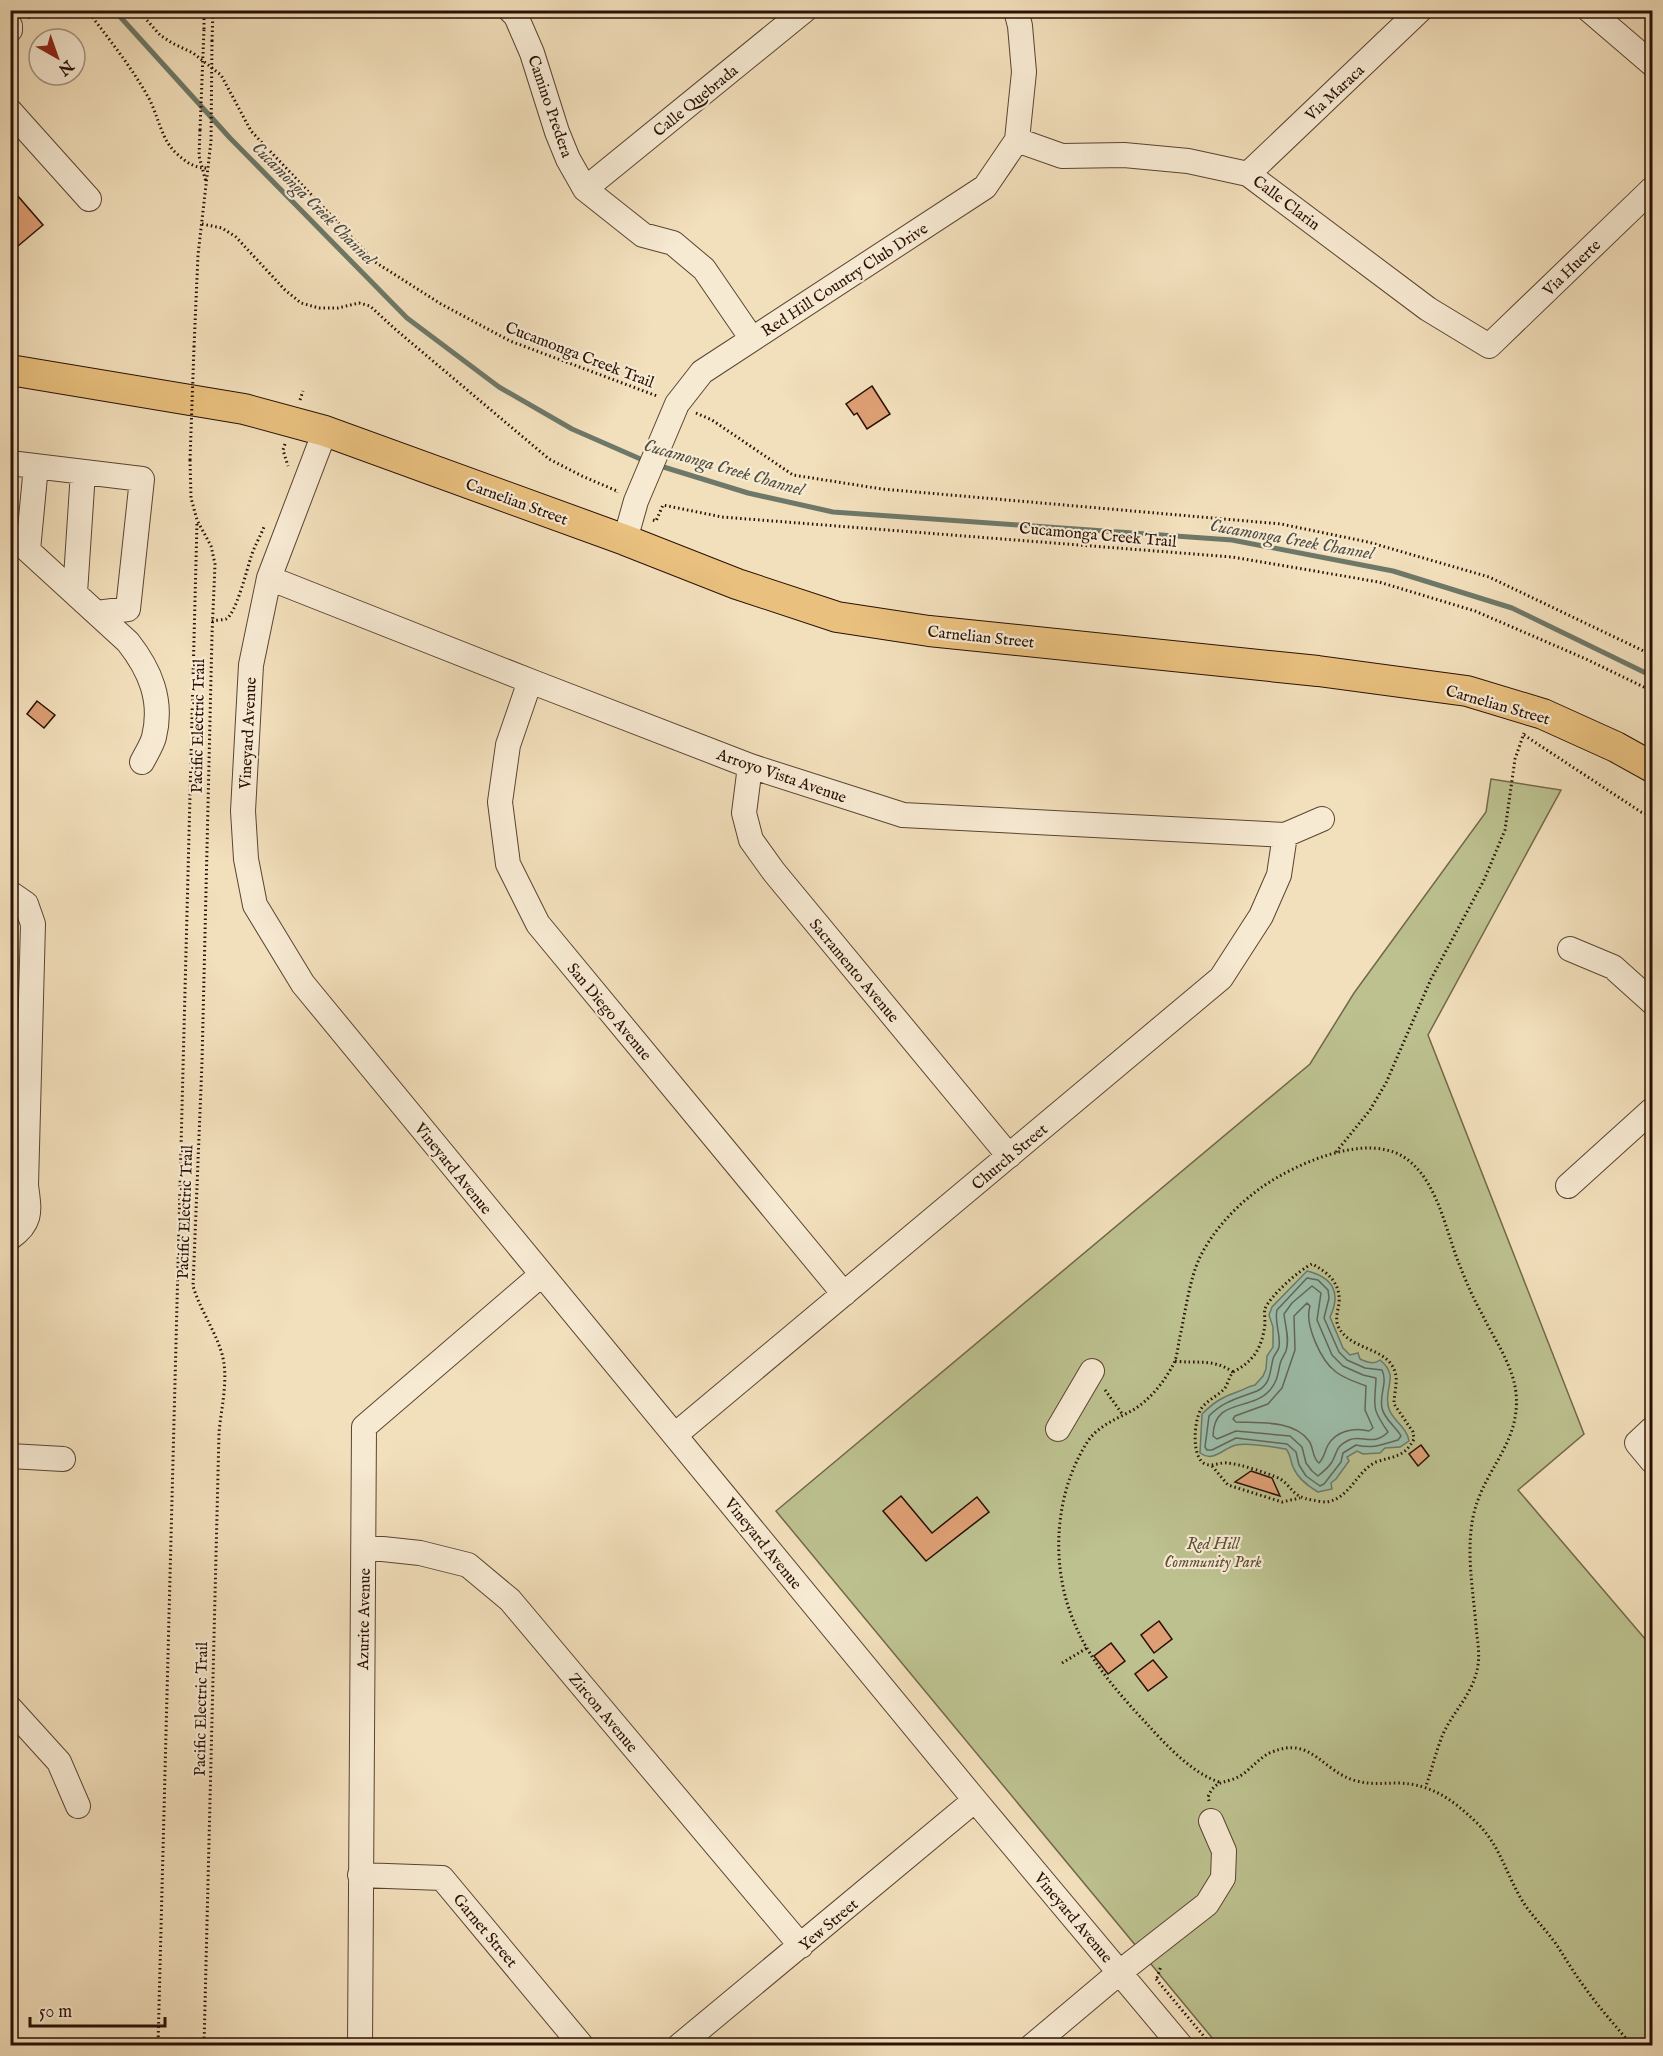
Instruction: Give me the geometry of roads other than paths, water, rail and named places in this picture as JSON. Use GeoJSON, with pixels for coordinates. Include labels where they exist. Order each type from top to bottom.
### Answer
{"type":"FeatureCollection","features":[{"type":"Feature","properties":{"kind":"main road"},"geometry":{"type":"LineString","coordinates":[[10,370],[244,409],[326,431]]}},
{"type":"Feature","properties":{"kind":"main road","name":"Carnelian Street"},"geometry":{"type":"LineString","coordinates":[[326,431],[625,540],[737,584],[837,616],[929,631],[1411,682],[1467,691],[1527,723],[1616,747],[1653,767]]}},
{"type":"Feature","properties":{"kind":"street","name":"Camino Predera"},"geometry":{"type":"LineString","coordinates":[[510,10],[516,16],[532,53],[568,159],[585,189],[643,235],[673,243],[704,269],[753,339]]}},
{"type":"Feature","properties":{"kind":"street","name":"Calle Quebrada"},"geometry":{"type":"LineString","coordinates":[[585,189],[805,10]]}},
{"type":"Feature","properties":{"kind":"street","name":"Red Hill Country Club Drive"},"geometry":{"type":"LineString","coordinates":[[625,540],[625,499],[677,404],[702,372],[985,187],[1017,140],[1024,72],[1020,26],[1016,10]]}},
{"type":"Feature","properties":{"kind":"street","name":"Via Maraca"},"geometry":{"type":"LineString","coordinates":[[1248,174],[1420,10]]}},
{"type":"Feature","properties":{"kind":"street"},"geometry":{"type":"LineString","coordinates":[[1589,10],[1653,64]]}},
{"type":"Feature","properties":{"kind":"street"},"geometry":{"type":"LineString","coordinates":[[10,111],[89,199]]}},
{"type":"Feature","properties":{"kind":"street","name":"Calle Clarin"},"geometry":{"type":"LineString","coordinates":[[1017,140],[1062,156],[1124,155],[1188,160],[1248,174],[1428,309],[1489,346]]}},
{"type":"Feature","properties":{"kind":"street","name":"Via Huerte"},"geometry":{"type":"LineString","coordinates":[[1489,346],[1653,189]]}},
{"type":"Feature","properties":{"kind":"street","name":"Vineyard Avenue"},"geometry":{"type":"LineString","coordinates":[[326,431],[268,578],[252,665],[243,811],[246,859],[255,905],[303,984],[975,1800],[1181,2046]]}},
{"type":"Feature","properties":{"kind":"street"},"geometry":{"type":"LineString","coordinates":[[10,463],[142,479],[128,609],[97,613]]}},
{"type":"Feature","properties":{"kind":"street"},"geometry":{"type":"LineString","coordinates":[[36,466],[19,542],[128,642],[143,661],[157,698],[154,737],[142,762]]}},
{"type":"Feature","properties":{"kind":"street"},"geometry":{"type":"LineString","coordinates":[[75,592],[83,472]]}},
{"type":"Feature","properties":{"kind":"street","name":"Arroyo Vista Avenue"},"geometry":{"type":"LineString","coordinates":[[268,578],[750,766],[903,815],[1285,835],[1322,819]]}},
{"type":"Feature","properties":{"kind":"street","name":"San Diego Avenue"},"geometry":{"type":"LineString","coordinates":[[530,681],[508,744],[500,802],[508,864],[538,924],[844,1294]]}},
{"type":"Feature","properties":{"kind":"street","name":"Sacramento Avenue"},"geometry":{"type":"LineString","coordinates":[[750,766],[744,813],[751,840],[774,872],[1009,1156]]}},
{"type":"Feature","properties":{"kind":"street","name":"Church Street"},"geometry":{"type":"LineString","coordinates":[[675,1435],[1221,978],[1261,916],[1279,875],[1285,835]]}},
{"type":"Feature","properties":{"kind":"street"},"geometry":{"type":"LineString","coordinates":[[10,893],[26,904],[33,924],[26,1185],[30,1214],[21,1231],[10,1238]]}},
{"type":"Feature","properties":{"kind":"street"},"geometry":{"type":"LineString","coordinates":[[1570,949],[1612,967],[1653,1002]]}},
{"type":"Feature","properties":{"kind":"street"},"geometry":{"type":"LineString","coordinates":[[1568,1186],[1653,1110]]}},
{"type":"Feature","properties":{"kind":"street","name":"Azurite Avenue"},"geometry":{"type":"LineString","coordinates":[[360,2046],[364,1427],[541,1275]]}},
{"type":"Feature","properties":{"kind":"street"},"geometry":{"type":"LineString","coordinates":[[1058,1430],[1092,1371]]}},
{"type":"Feature","properties":{"kind":"street"},"geometry":{"type":"LineString","coordinates":[[10,1456],[63,1459]]}},
{"type":"Feature","properties":{"kind":"street","name":"Zircon Avenue"},"geometry":{"type":"LineString","coordinates":[[364,1547],[420,1553],[468,1565],[510,1600],[801,1946]]}},
{"type":"Feature","properties":{"kind":"street"},"geometry":{"type":"LineString","coordinates":[[10,1708],[59,1762],[78,1806]]}},
{"type":"Feature","properties":{"kind":"street","name":"Yew Street"},"geometry":{"type":"LineString","coordinates":[[680,2046],[975,1800]]}},
{"type":"Feature","properties":{"kind":"street"},"geometry":{"type":"LineString","coordinates":[[1032,2046],[1120,1972],[1207,1904],[1223,1878],[1224,1851],[1214,1814]]}},
{"type":"Feature","properties":{"kind":"street","name":"Garnet Street"},"geometry":{"type":"LineString","coordinates":[[360,1875],[442,1878],[582,2046]]}},
{"type":"Feature","properties":{"kind":"water"},"geometry":{"type":"Polygon","coordinates":[[[1307,1271],[1323,1277],[1335,1293],[1330,1317],[1343,1348],[1350,1355],[1358,1353],[1360,1359],[1372,1363],[1380,1360],[1386,1366],[1390,1378],[1387,1402],[1389,1409],[1406,1432],[1409,1441],[1400,1447],[1385,1448],[1380,1453],[1363,1454],[1357,1451],[1347,1457],[1349,1461],[1331,1483],[1332,1489],[1318,1492],[1298,1475],[1286,1449],[1241,1444],[1214,1456],[1205,1456],[1200,1453],[1202,1414],[1222,1398],[1255,1385],[1263,1376],[1267,1356],[1273,1347],[1273,1327],[1269,1315],[1272,1307],[1307,1271]]]}},
{"type":"Feature","properties":{"kind":"waterway","name":"Cucamonga Creek Channel"},"geometry":{"type":"LineString","coordinates":[[114,10],[230,138],[407,318],[499,387],[572,429],[645,461]]}},
{"type":"Feature","properties":{"kind":"waterway","name":"Cucamonga Creek Channel"},"geometry":{"type":"LineString","coordinates":[[657,465],[748,493],[833,512],[1232,540],[1393,571],[1512,608],[1652,676]]}},
{"type":"Feature","properties":{"kind":"park label","name":"Red Hill Community Park"},"geometry":{"type":"Point","coordinates":[1213,1552]}}]}
